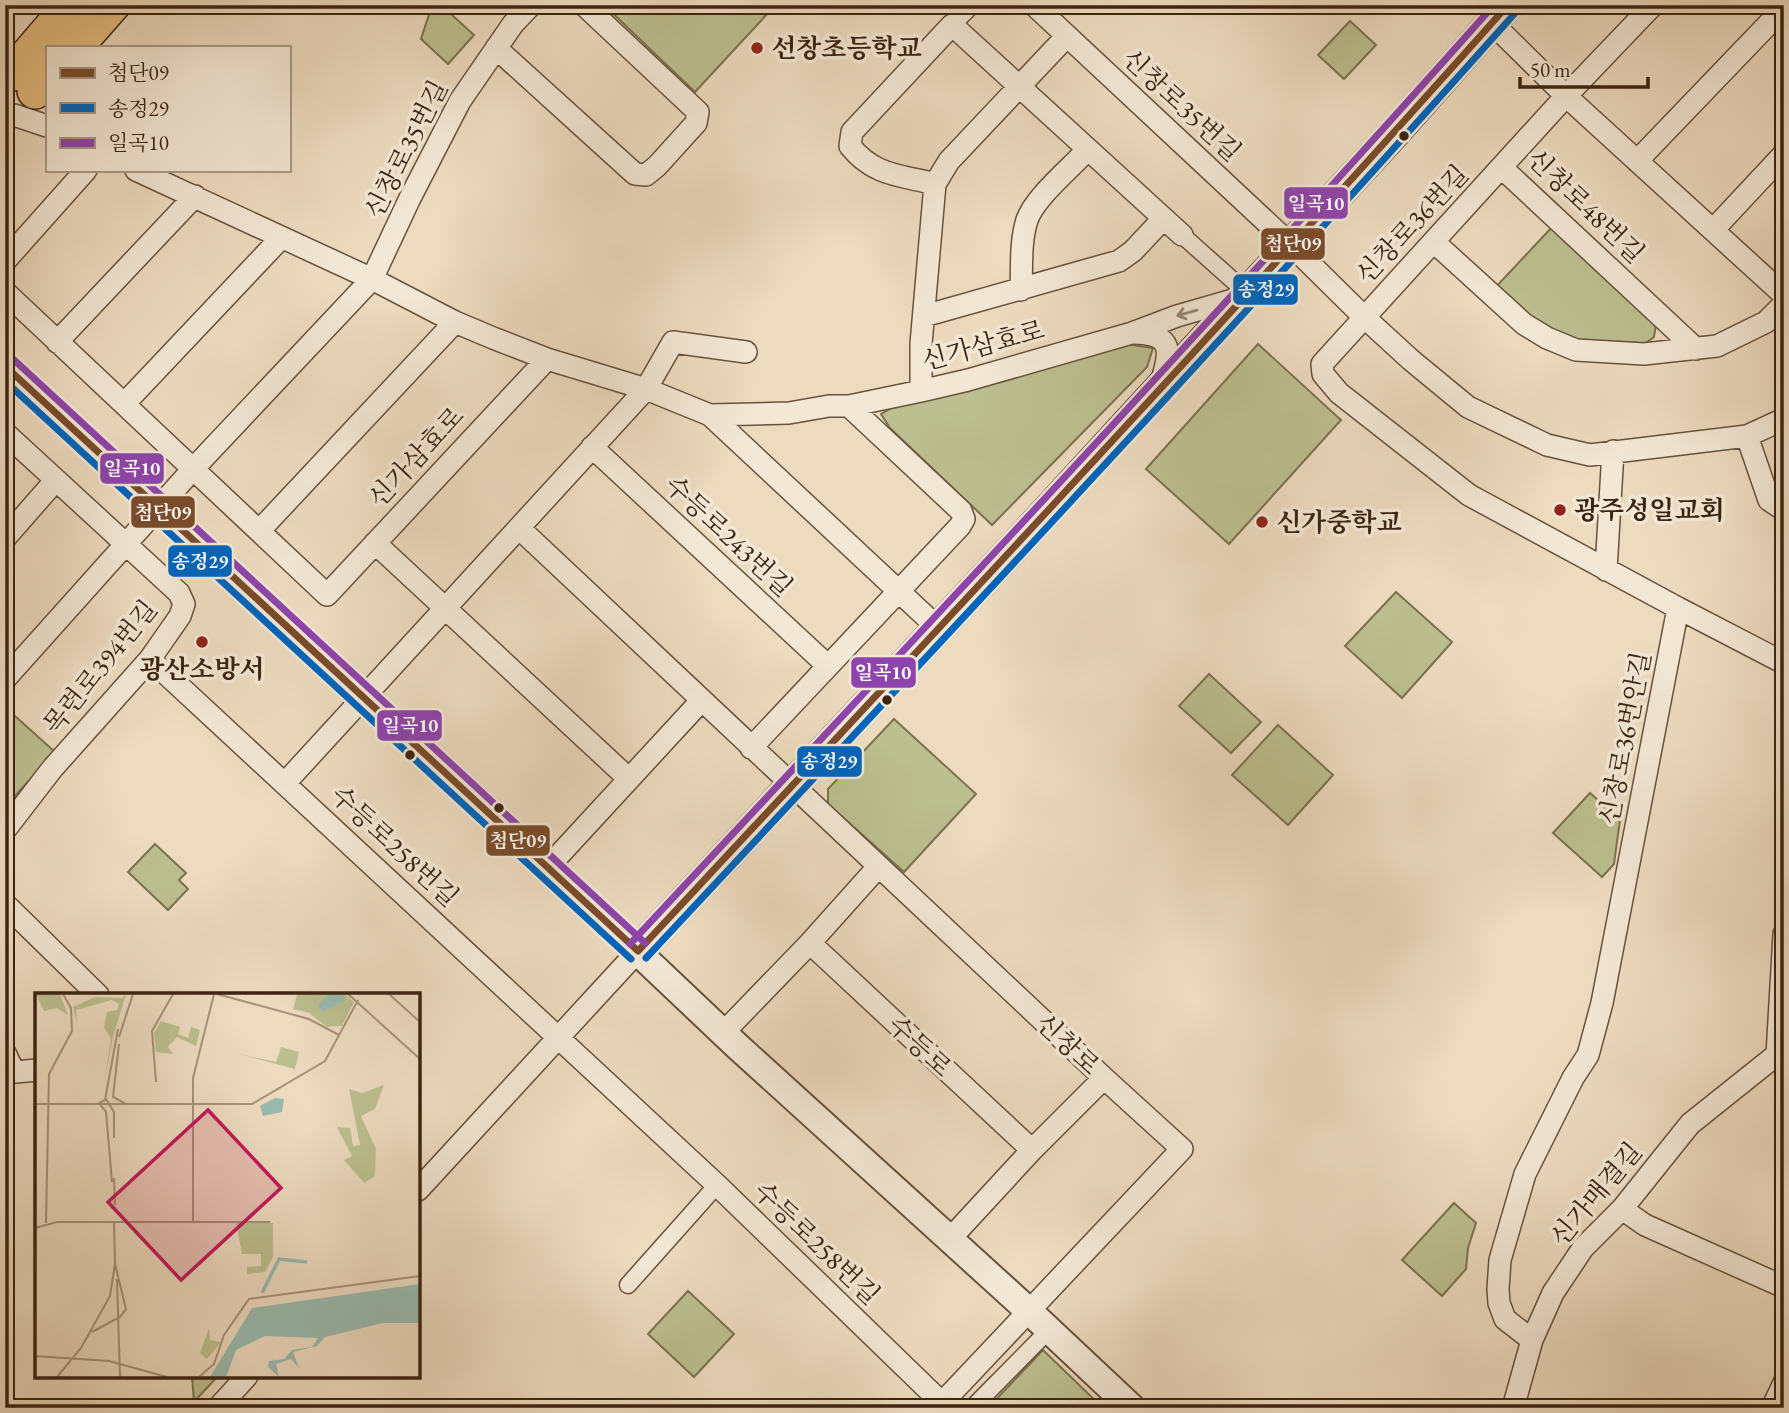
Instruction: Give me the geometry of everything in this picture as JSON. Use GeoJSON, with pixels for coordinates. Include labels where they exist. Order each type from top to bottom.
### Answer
{"type":"FeatureCollection","features":[{"type":"Feature","properties":{"kind":"highway"},"geometry":{"type":"LineString","coordinates":[[50,46],[71,5]]}},
{"type":"Feature","properties":{"kind":"highway"},"geometry":{"type":"LineString","coordinates":[[76,46],[112,5]]}},
{"type":"Feature","properties":{"kind":"highway"},"geometry":{"type":"LineString","coordinates":[[32,81],[46,54]]}},
{"type":"Feature","properties":{"kind":"main road"},"geometry":{"type":"LineString","coordinates":[[638,951],[1016,545],[1500,14]]}},
{"type":"Feature","properties":{"kind":"street","name":"신창로35번길"},"geometry":{"type":"LineString","coordinates":[[372,279],[460,101],[495,48],[531,5]]}},
{"type":"Feature","properties":{"kind":"street"},"geometry":{"type":"LineString","coordinates":[[495,48],[635,174],[646,175],[696,123],[698,112],[584,5]]}},
{"type":"Feature","properties":{"kind":"street"},"geometry":{"type":"LineString","coordinates":[[935,184],[883,173],[862,161],[850,146],[852,132],[972,5]]}},
{"type":"Feature","properties":{"kind":"street","name":"신창로35번길"},"geometry":{"type":"LineString","coordinates":[[1034,5],[1291,245]]}},
{"type":"Feature","properties":{"kind":"street","name":"신창로48번길"},"geometry":{"type":"LineString","coordinates":[[1653,5],[1502,168],[1696,349]]}},
{"type":"Feature","properties":{"kind":"street"},"geometry":{"type":"LineString","coordinates":[[1637,162],[1779,11]]}},
{"type":"Feature","properties":{"kind":"street"},"geometry":{"type":"LineString","coordinates":[[1500,14],[1566,96],[1784,295]]}},
{"type":"Feature","properties":{"kind":"street"},"geometry":{"type":"LineString","coordinates":[[952,25],[1245,295]]}},
{"type":"Feature","properties":{"kind":"street"},"geometry":{"type":"LineString","coordinates":[[921,391],[920,344],[935,184],[949,161],[1067,36]]}},
{"type":"Feature","properties":{"kind":"street"},"geometry":{"type":"LineString","coordinates":[[5,116],[14,115],[46,126]]}},
{"type":"Feature","properties":{"kind":"street"},"geometry":{"type":"LineString","coordinates":[[1021,290],[1023,239],[1027,220],[1034,206],[1087,150]]}},
{"type":"Feature","properties":{"kind":"street"},"geometry":{"type":"LineString","coordinates":[[1713,230],[1784,154]]}},
{"type":"Feature","properties":{"kind":"street","name":"신창로36번길"},"geometry":{"type":"LineString","coordinates":[[1364,317],[1502,168]]}},
{"type":"Feature","properties":{"kind":"street"},"geometry":{"type":"LineString","coordinates":[[5,261],[84,172]]}},
{"type":"Feature","properties":{"kind":"street","name":"신가삼효로"},"geometry":{"type":"LineString","coordinates":[[141,172],[372,279],[456,322],[547,359],[646,388],[710,415],[937,627]]}},
{"type":"Feature","properties":{"kind":"street"},"geometry":{"type":"LineString","coordinates":[[57,342],[195,196]]}},
{"type":"Feature","properties":{"kind":"street"},"geometry":{"type":"LineString","coordinates":[[924,316],[1119,261],[1133,251],[1163,219]]}},
{"type":"Feature","properties":{"kind":"street"},"geometry":{"type":"LineString","coordinates":[[124,404],[282,238]]}},
{"type":"Feature","properties":{"kind":"street"},"geometry":{"type":"LineString","coordinates":[[1434,242],[1524,324],[1547,338],[1576,350],[1644,354],[1717,346],[1766,322],[1784,304]]}},
{"type":"Feature","properties":{"kind":"street","name":"신창로36번길"},"geometry":{"type":"LineString","coordinates":[[1291,245],[1364,317],[1468,407],[1547,445],[1590,454],[1747,436],[1784,419]]}},
{"type":"Feature","properties":{"kind":"street"},"geometry":{"type":"LineString","coordinates":[[5,678],[193,469],[372,279]]}},
{"type":"Feature","properties":{"kind":"street"},"geometry":{"type":"LineString","coordinates":[[5,292],[259,531],[456,322]]}},
{"type":"Feature","properties":{"kind":"street","name":"신가삼효로"},"geometry":{"type":"LineString","coordinates":[[710,415],[789,413],[829,406],[849,406],[921,391],[1132,333],[1245,295]]}},
{"type":"Feature","properties":{"kind":"street"},"geometry":{"type":"LineString","coordinates":[[1364,317],[1322,364],[1323,374],[1329,383],[1469,495],[1784,663]]}},
{"type":"Feature","properties":{"kind":"street"},"geometry":{"type":"LineString","coordinates":[[1132,333],[1153,333],[1161,338],[1166,347],[1168,356],[1160,386]]}},
{"type":"Feature","properties":{"kind":"street"},"geometry":{"type":"LineString","coordinates":[[286,782],[646,388],[673,342],[746,352]]}},
{"type":"Feature","properties":{"kind":"street","name":"신가삼효로"},"geometry":{"type":"LineString","coordinates":[[259,531],[327,595],[547,359]]}},
{"type":"Feature","properties":{"kind":"street"},"geometry":{"type":"LineString","coordinates":[[5,366],[364,695],[1132,1408]]}},
{"type":"Feature","properties":{"kind":"street"},"geometry":{"type":"LineString","coordinates":[[519,528],[751,748],[964,519],[961,511],[849,406]]}},
{"type":"Feature","properties":{"kind":"street","name":"목련로394번길"},"geometry":{"type":"LineString","coordinates":[[5,433],[179,593],[184,604],[180,616],[150,659],[52,769],[5,830]]}},
{"type":"Feature","properties":{"kind":"street"},"geometry":{"type":"LineString","coordinates":[[1747,436],[1769,500],[1784,510]]}},
{"type":"Feature","properties":{"kind":"street","name":"수등로243번길"},"geometry":{"type":"LineString","coordinates":[[592,447],[828,666]]}},
{"type":"Feature","properties":{"kind":"street"},"geometry":{"type":"LineString","coordinates":[[1606,570],[1613,451]]}},
{"type":"Feature","properties":{"kind":"street"},"geometry":{"type":"LineString","coordinates":[[5,538],[55,481]]}},
{"type":"Feature","properties":{"kind":"street"},"geometry":{"type":"LineString","coordinates":[[375,543],[629,779]]}},
{"type":"Feature","properties":{"kind":"street","name":"신창로36번안길"},"geometry":{"type":"LineString","coordinates":[[1531,1340],[1505,1318],[1499,1303],[1500,1260],[1525,1174],[1573,1078],[1588,1055],[1602,1003],[1678,608]]}},
{"type":"Feature","properties":{"kind":"street","name":"수등로258번길"},"geometry":{"type":"LineString","coordinates":[[150,659],[286,782],[717,1185],[942,1403],[1039,1321]]}},
{"type":"Feature","properties":{"kind":"street"},"geometry":{"type":"LineString","coordinates":[[548,867],[701,701]]}},
{"type":"Feature","properties":{"kind":"street","name":"신창로"},"geometry":{"type":"LineString","coordinates":[[751,748],[1182,1149],[1039,1321]]}},
{"type":"Feature","properties":{"kind":"street"},"geometry":{"type":"LineString","coordinates":[[724,1032],[810,943],[878,867]]}},
{"type":"Feature","properties":{"kind":"street"},"geometry":{"type":"LineString","coordinates":[[5,904],[96,993]]}},
{"type":"Feature","properties":{"kind":"street","name":"신가매결길"},"geometry":{"type":"LineString","coordinates":[[1513,1408],[1531,1340],[1553,1293],[1583,1248],[1622,1209],[1690,1124],[1780,1052],[1784,934]]}},
{"type":"Feature","properties":{"kind":"street","name":"수등로"},"geometry":{"type":"LineString","coordinates":[[810,943],[1032,1150]]}},
{"type":"Feature","properties":{"kind":"street"},"geometry":{"type":"LineString","coordinates":[[420,1188],[638,951]]}},
{"type":"Feature","properties":{"kind":"street"},"geometry":{"type":"LineString","coordinates":[[8,1066],[35,1070]]}},
{"type":"Feature","properties":{"kind":"street"},"geometry":{"type":"LineString","coordinates":[[949,1240],[1032,1150],[1104,1078]]}},
{"type":"Feature","properties":{"kind":"street"},"geometry":{"type":"LineString","coordinates":[[628,1285],[717,1185]]}},
{"type":"Feature","properties":{"kind":"street"},"geometry":{"type":"LineString","coordinates":[[1622,1209],[1645,1225],[1784,1287]]}},
{"type":"Feature","properties":{"kind":"street"},"geometry":{"type":"LineString","coordinates":[[972,1408],[1039,1321]]}},
{"type":"Feature","properties":{"kind":"street"},"geometry":{"type":"LineString","coordinates":[[218,1408],[245,1378]]}},
{"type":"Feature","properties":{"kind":"street"},"geometry":{"type":"LineString","coordinates":[[1772,1408],[1784,1383]]}},
{"type":"Feature","properties":{"kind":"green space"},"geometry":{"type":"Polygon","coordinates":[[[432,5],[441,5],[474,35],[448,64],[421,39],[432,5]]]}},
{"type":"Feature","properties":{"kind":"green space"},"geometry":{"type":"Polygon","coordinates":[[[604,5],[762,5],[769,12],[695,92],[604,5]]]}},
{"type":"Feature","properties":{"kind":"green space"},"geometry":{"type":"Polygon","coordinates":[[[1350,21],[1376,45],[1344,79],[1318,55],[1350,21]]]}},
{"type":"Feature","properties":{"kind":"green space"},"geometry":{"type":"Polygon","coordinates":[[[1553,226],[1656,324],[1654,337],[1646,343],[1578,342],[1539,325],[1494,289],[1553,226]]]}},
{"type":"Feature","properties":{"kind":"green space"},"geometry":{"type":"Polygon","coordinates":[[[1126,344],[1153,348],[1147,367],[992,525],[890,428],[881,414],[897,405],[1126,344]]]}},
{"type":"Feature","properties":{"kind":"green space"},"geometry":{"type":"Polygon","coordinates":[[[1258,344],[1341,420],[1229,544],[1146,469],[1258,344]]]}},
{"type":"Feature","properties":{"kind":"green space"},"geometry":{"type":"Polygon","coordinates":[[[1396,592],[1452,642],[1402,698],[1345,646],[1396,592]]]}},
{"type":"Feature","properties":{"kind":"green space"},"geometry":{"type":"Polygon","coordinates":[[[1209,674],[1261,722],[1231,753],[1179,706],[1209,674]]]}},
{"type":"Feature","properties":{"kind":"green space"},"geometry":{"type":"Polygon","coordinates":[[[5,707],[55,752],[5,807],[5,707]]]}},
{"type":"Feature","properties":{"kind":"green space"},"geometry":{"type":"Polygon","coordinates":[[[894,719],[976,794],[904,872],[828,804],[828,789],[894,719]]]}},
{"type":"Feature","properties":{"kind":"green space"},"geometry":{"type":"Polygon","coordinates":[[[1278,725],[1333,775],[1288,825],[1232,775],[1278,725]]]}},
{"type":"Feature","properties":{"kind":"green space"},"geometry":{"type":"Polygon","coordinates":[[[1590,793],[1620,820],[1614,864],[1602,877],[1553,833],[1590,793]]]}},
{"type":"Feature","properties":{"kind":"green space"},"geometry":{"type":"Polygon","coordinates":[[[155,844],[186,873],[179,880],[188,889],[168,910],[128,872],[155,844]]]}},
{"type":"Feature","properties":{"kind":"green space"},"geometry":{"type":"Polygon","coordinates":[[[1454,1203],[1476,1223],[1468,1248],[1466,1269],[1442,1296],[1402,1260],[1454,1203]]]}},
{"type":"Feature","properties":{"kind":"green space"},"geometry":{"type":"Polygon","coordinates":[[[688,1291],[734,1334],[694,1377],[648,1334],[688,1291]]]}},
{"type":"Feature","properties":{"kind":"green space"},"geometry":{"type":"Polygon","coordinates":[[[1043,1350],[1103,1408],[988,1408],[1043,1350]]]}},
{"type":"Feature","properties":{"kind":"green space"},"geometry":{"type":"Polygon","coordinates":[[[192,1378],[216,1378],[194,1402],[192,1378]]]}},
{"type":"Feature","properties":{"kind":"transit line","name":"일곡10"},"geometry":{"type":"LineString","coordinates":[[630,944],[1173,360],[1494,5]]}},
{"type":"Feature","properties":{"kind":"transit line","name":"첨단09"},"geometry":{"type":"LineString","coordinates":[[638,951],[1184,362],[1508,5]]}},
{"type":"Feature","properties":{"kind":"transit line","name":"송정29"},"geometry":{"type":"LineString","coordinates":[[646,958],[1192,369],[1516,12]]}},
{"type":"Feature","properties":{"kind":"transit line","name":"일곡10"},"geometry":{"type":"LineString","coordinates":[[12,358],[645,943]]}},
{"type":"Feature","properties":{"kind":"transit line","name":"첨단09"},"geometry":{"type":"LineString","coordinates":[[5,366],[638,951]]}},
{"type":"Feature","properties":{"kind":"transit line","name":"송정29"},"geometry":{"type":"LineString","coordinates":[[5,381],[631,959]]}},
{"type":"Feature","properties":{"kind":"place","name":"선창초등학교"},"geometry":{"type":"Point","coordinates":[757,48]}},
{"type":"Feature","properties":{"kind":"place","name":"광주성일교회"},"geometry":{"type":"Point","coordinates":[1560,510]}},
{"type":"Feature","properties":{"kind":"place","name":"신가중학교"},"geometry":{"type":"Point","coordinates":[1262,522]}},
{"type":"Feature","properties":{"kind":"place","name":"광산소방서"},"geometry":{"type":"Point","coordinates":[202,642]}}]}
